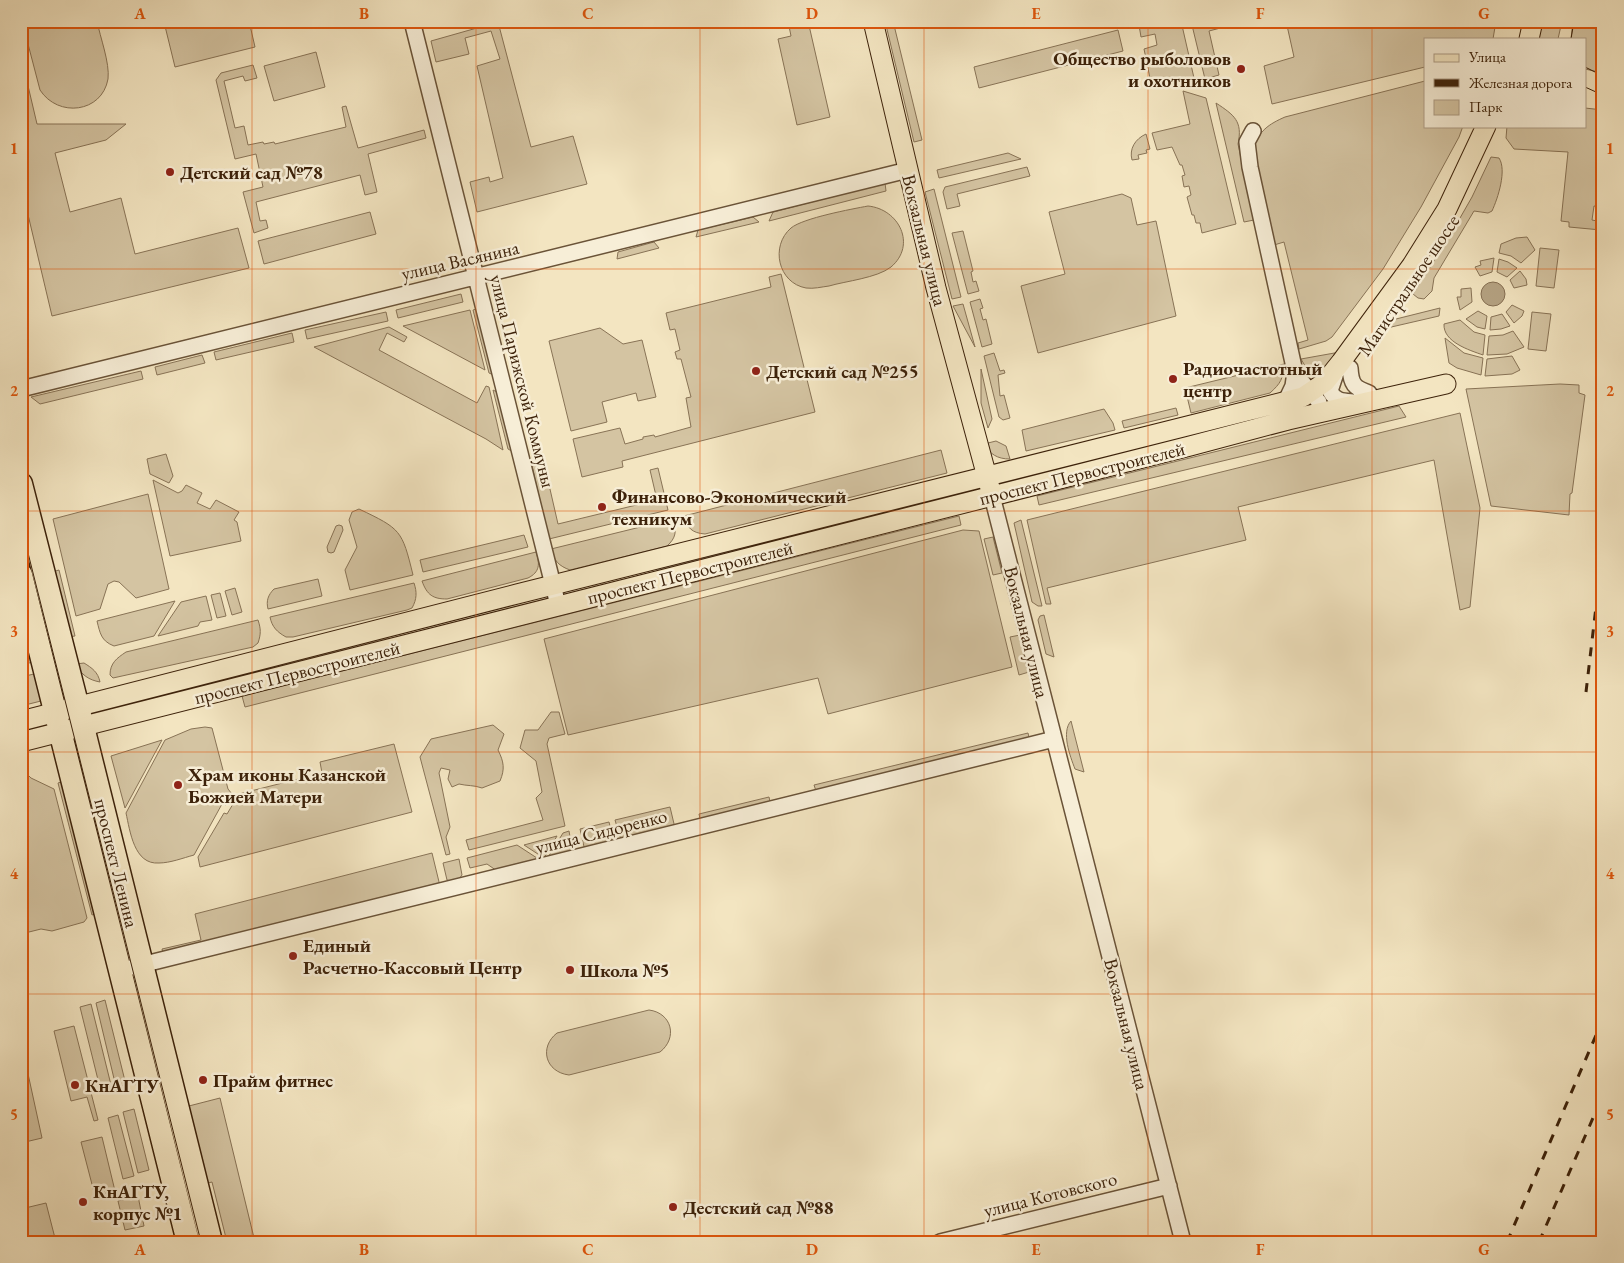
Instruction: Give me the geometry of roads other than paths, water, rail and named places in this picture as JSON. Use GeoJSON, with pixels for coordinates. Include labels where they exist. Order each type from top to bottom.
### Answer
{"type":"FeatureCollection","features":[{"type":"Feature","properties":{"kind":"highway","name":"проспект Ленина"},"geometry":{"type":"LineString","coordinates":[[21,484],[81,716],[150,963],[211,1242]]}},
{"type":"Feature","properties":{"kind":"highway","name":"проспект Ленина"},"geometry":{"type":"LineString","coordinates":[[21,575],[188,1242]]}},
{"type":"Feature","properties":{"kind":"main road","name":"Вокзальная улица"},"geometry":{"type":"LineString","coordinates":[[873,21],[938,296],[992,496]]}},
{"type":"Feature","properties":{"kind":"main road"},"geometry":{"type":"LineString","coordinates":[[1516,38],[1520,21]]}},
{"type":"Feature","properties":{"kind":"main road"},"geometry":{"type":"LineString","coordinates":[[1529,38],[1533,21]]}},
{"type":"Feature","properties":{"kind":"main road","name":"Магистральное шоссе"},"geometry":{"type":"LineString","coordinates":[[1392,302],[1434,232],[1459,185],[1485,128]]}},
{"type":"Feature","properties":{"kind":"main road","name":"Магистральное шоссе"},"geometry":{"type":"LineString","coordinates":[[1324,397],[1392,302],[1444,237],[1461,207],[1498,128]]}},
{"type":"Feature","properties":{"kind":"main road","name":"проспект Первостроителей"},"geometry":{"type":"LineString","coordinates":[[21,742],[58,722],[271,656],[987,476],[1367,398],[1445,380]]}},
{"type":"Feature","properties":{"kind":"main road"},"geometry":{"type":"LineString","coordinates":[[1282,415],[1324,397],[1367,398]]}},
{"type":"Feature","properties":{"kind":"main road","name":"проспект Первостроителей"},"geometry":{"type":"LineString","coordinates":[[81,716],[276,677],[992,496],[1282,415]]}},
{"type":"Feature","properties":{"kind":"main road"},"geometry":{"type":"LineString","coordinates":[[271,656],[276,677]]}},
{"type":"Feature","properties":{"kind":"main road","name":"проспект Первостроителей"},"geometry":{"type":"LineString","coordinates":[[21,721],[58,722]]}},
{"type":"Feature","properties":{"kind":"street","name":"улица Парижской Коммуны"},"geometry":{"type":"LineString","coordinates":[[412,21],[558,605]]}},
{"type":"Feature","properties":{"kind":"street"},"geometry":{"type":"LineString","coordinates":[[1253,131],[1247,142],[1250,167],[1295,372],[1293,386],[1282,415]]}},
{"type":"Feature","properties":{"kind":"street","name":"улица Васянина"},"geometry":{"type":"LineString","coordinates":[[21,389],[908,170]]}},
{"type":"Feature","properties":{"kind":"street"},"geometry":{"type":"LineString","coordinates":[[1346,365],[1353,385],[1367,398]]}},
{"type":"Feature","properties":{"kind":"street"},"geometry":{"type":"LineString","coordinates":[[1295,372],[1324,397]]}},
{"type":"Feature","properties":{"kind":"street","name":"Вокзальная улица"},"geometry":{"type":"LineString","coordinates":[[992,496],[1183,1242]]}},
{"type":"Feature","properties":{"kind":"street","name":"улица Сидоренко"},"geometry":{"type":"LineString","coordinates":[[120,970],[1054,739]]}},
{"type":"Feature","properties":{"kind":"street","name":"улица Котовского"},"geometry":{"type":"LineString","coordinates":[[940,1242],[1169,1186]]}},
{"type":"Feature","properties":{"kind":"tram line"},"geometry":{"type":"LineString","coordinates":[[1571,38],[1574,21]]}},
{"type":"Feature","properties":{"kind":"tram line"},"geometry":{"type":"LineString","coordinates":[[1586,68],[1597,73],[1603,73]]}},
{"type":"Feature","properties":{"kind":"tram line"},"geometry":{"type":"LineString","coordinates":[[1586,87],[1596,92],[1603,92]]}},
{"type":"Feature","properties":{"kind":"tram line"},"geometry":{"type":"LineString","coordinates":[[21,525],[201,1242]]}},
{"type":"Feature","properties":{"kind":"railway"},"geometry":{"type":"LineString","coordinates":[[1586,692],[1603,547]]}},
{"type":"Feature","properties":{"kind":"railway"},"geometry":{"type":"LineString","coordinates":[[1507,1242],[1603,1019]]}},
{"type":"Feature","properties":{"kind":"railway"},"geometry":{"type":"LineString","coordinates":[[1539,1242],[1603,1095]]}},
{"type":"Feature","properties":{"kind":"place","name":"Общество рыболовов и охотников"},"geometry":{"type":"Point","coordinates":[1241,69]}},
{"type":"Feature","properties":{"kind":"place","name":"Детский сад №78"},"geometry":{"type":"Point","coordinates":[170,172]}},
{"type":"Feature","properties":{"kind":"place","name":"Детский сад №255"},"geometry":{"type":"Point","coordinates":[756,371]}},
{"type":"Feature","properties":{"kind":"place","name":"Радиочастотный центр"},"geometry":{"type":"Point","coordinates":[1173,379]}},
{"type":"Feature","properties":{"kind":"place","name":"Финансово-Экономический техникум"},"geometry":{"type":"Point","coordinates":[602,507]}},
{"type":"Feature","properties":{"kind":"place","name":"Храм иконы Казанской Божией Матери"},"geometry":{"type":"Point","coordinates":[178,785]}},
{"type":"Feature","properties":{"kind":"place","name":"Единый Расчетно-Кассовый Центр"},"geometry":{"type":"Point","coordinates":[293,956]}},
{"type":"Feature","properties":{"kind":"place","name":"Школа №5"},"geometry":{"type":"Point","coordinates":[570,970]}},
{"type":"Feature","properties":{"kind":"place","name":"Прайм фитнес"},"geometry":{"type":"Point","coordinates":[203,1080]}},
{"type":"Feature","properties":{"kind":"place","name":"КнАГТУ"},"geometry":{"type":"Point","coordinates":[75,1085]}},
{"type":"Feature","properties":{"kind":"place","name":"КнАГТУ, корпус №1"},"geometry":{"type":"Point","coordinates":[83,1202]}},
{"type":"Feature","properties":{"kind":"place","name":"Дестский сад №88"},"geometry":{"type":"Point","coordinates":[673,1207]}}]}
